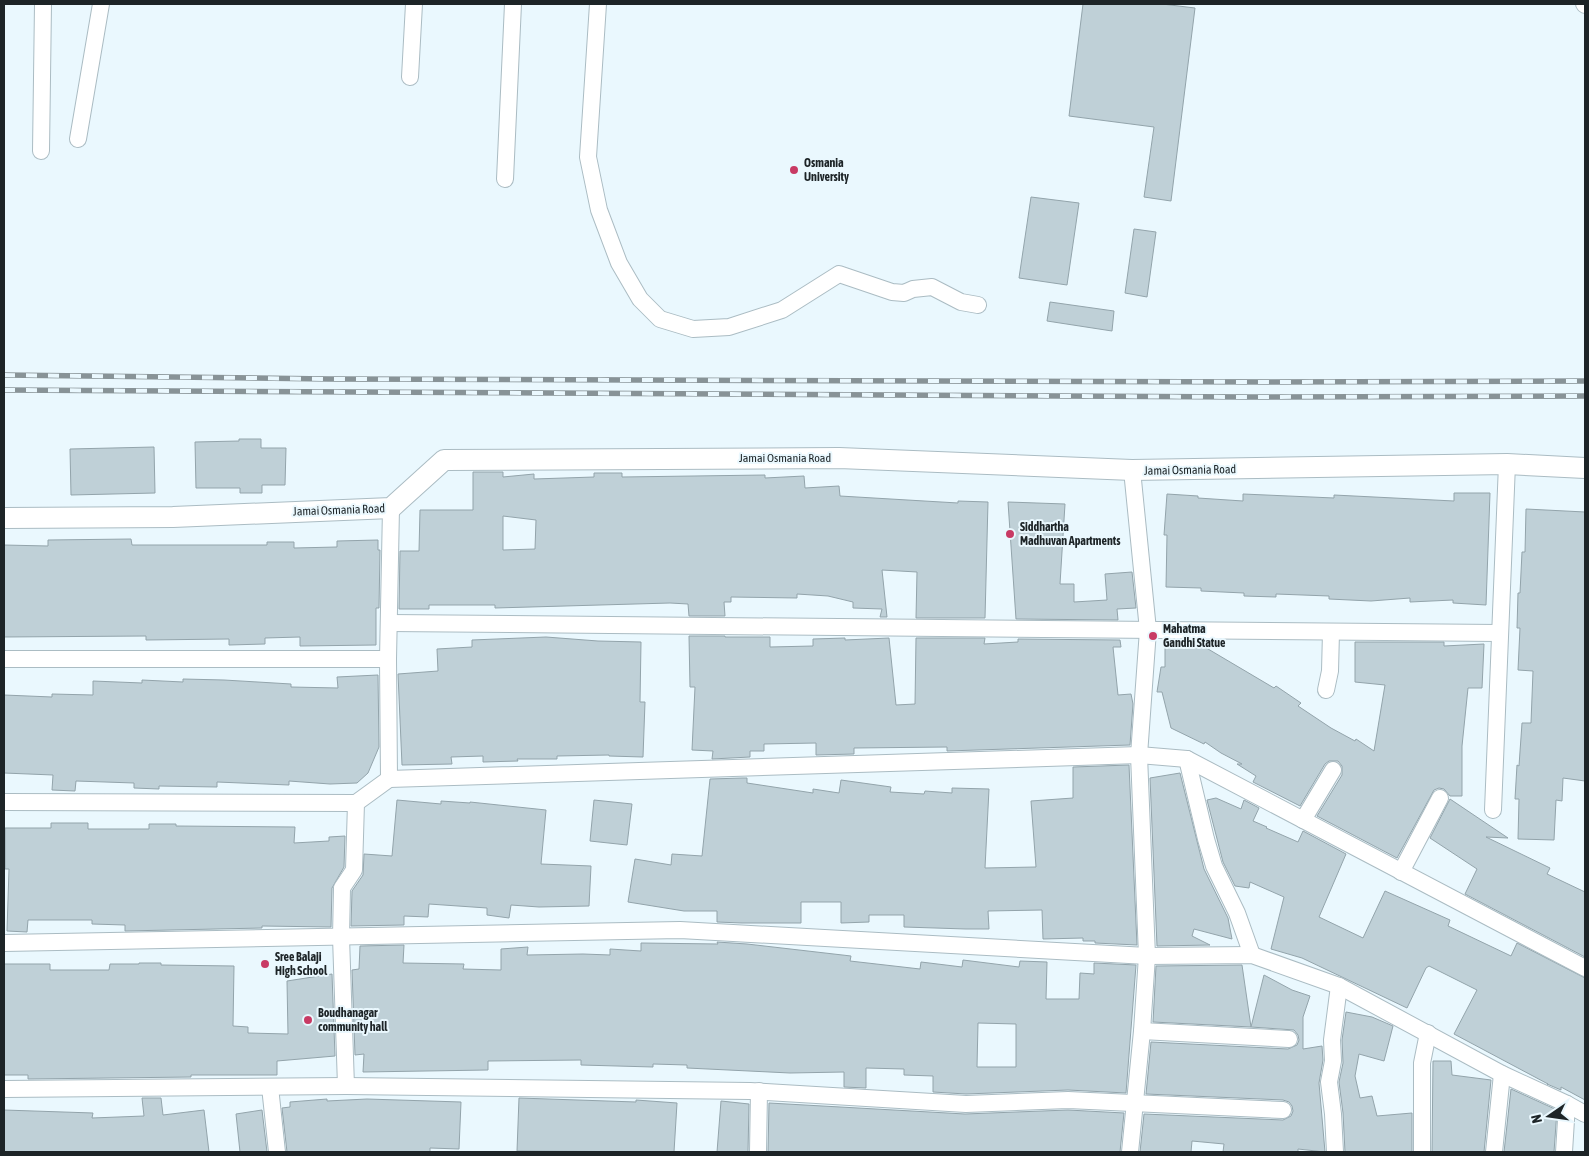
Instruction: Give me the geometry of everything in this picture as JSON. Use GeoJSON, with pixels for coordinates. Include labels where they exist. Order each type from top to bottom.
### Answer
{"type":"FeatureCollection","features":[{"type":"Feature","properties":{"kind":"street"},"geometry":{"type":"LineString","coordinates":[[41,151],[43,4]]}},
{"type":"Feature","properties":{"kind":"street"},"geometry":{"type":"LineString","coordinates":[[78,139],[100,4]]}},
{"type":"Feature","properties":{"kind":"street"},"geometry":{"type":"LineString","coordinates":[[410,78],[414,4]]}},
{"type":"Feature","properties":{"kind":"street"},"geometry":{"type":"LineString","coordinates":[[505,179],[513,4]]}},
{"type":"Feature","properties":{"kind":"street"},"geometry":{"type":"LineString","coordinates":[[598,4],[588,157],[599,210],[619,263],[640,299],[660,319],[693,329],[729,327],[782,310],[839,274],[892,292],[904,293],[913,288],[932,287],[960,302],[978,305]]}},
{"type":"Feature","properties":{"kind":"street","name":"Jamai Osmania Road"},"geometry":{"type":"LineString","coordinates":[[4,518],[173,517],[391,508],[444,460],[839,458],[1132,470],[1506,464],[1585,468]]}},
{"type":"Feature","properties":{"kind":"street"},"geometry":{"type":"LineString","coordinates":[[1494,810],[1506,464]]}},
{"type":"Feature","properties":{"kind":"street"},"geometry":{"type":"LineString","coordinates":[[1130,1152],[1136,1104],[1147,956],[1139,755],[1148,630],[1132,470]]}},
{"type":"Feature","properties":{"kind":"street"},"geometry":{"type":"LineString","coordinates":[[389,779],[388,659],[391,508]]}},
{"type":"Feature","properties":{"kind":"street"},"geometry":{"type":"LineString","coordinates":[[389,623],[1499,634]]}},
{"type":"Feature","properties":{"kind":"street"},"geometry":{"type":"LineString","coordinates":[[1326,690],[1330,671],[1331,632]]}},
{"type":"Feature","properties":{"kind":"street"},"geometry":{"type":"LineString","coordinates":[[4,659],[388,659]]}},
{"type":"Feature","properties":{"kind":"street"},"geometry":{"type":"LineString","coordinates":[[4,802],[356,803],[389,779],[1139,755],[1187,759],[1585,968]]}},
{"type":"Feature","properties":{"kind":"street"},"geometry":{"type":"LineString","coordinates":[[1187,759],[1212,857],[1237,913],[1252,954]]}},
{"type":"Feature","properties":{"kind":"street"},"geometry":{"type":"LineString","coordinates":[[1303,820],[1333,770]]}},
{"type":"Feature","properties":{"kind":"street"},"geometry":{"type":"LineString","coordinates":[[1401,872],[1440,798]]}},
{"type":"Feature","properties":{"kind":"street"},"geometry":{"type":"LineString","coordinates":[[346,1086],[341,938],[342,888],[354,870],[356,803]]}},
{"type":"Feature","properties":{"kind":"street"},"geometry":{"type":"LineString","coordinates":[[4,943],[680,930],[1147,956],[1252,954],[1339,986],[1502,1074],[1585,1114]]}},
{"type":"Feature","properties":{"kind":"street"},"geometry":{"type":"LineString","coordinates":[[1336,1152],[1329,1082],[1333,1061],[1332,1040],[1339,986]]}},
{"type":"Feature","properties":{"kind":"street"},"geometry":{"type":"LineString","coordinates":[[1142,1031],[1289,1039]]}},
{"type":"Feature","properties":{"kind":"street"},"geometry":{"type":"LineString","coordinates":[[1422,1152],[1422,1063],[1428,1033]]}},
{"type":"Feature","properties":{"kind":"street"},"geometry":{"type":"LineString","coordinates":[[1494,1152],[1502,1074]]}},
{"type":"Feature","properties":{"kind":"street"},"geometry":{"type":"LineString","coordinates":[[4,1089],[346,1086],[760,1091],[966,1104],[1068,1100],[1283,1110]]}},
{"type":"Feature","properties":{"kind":"street"},"geometry":{"type":"LineString","coordinates":[[270,1087],[277,1152]]}},
{"type":"Feature","properties":{"kind":"street"},"geometry":{"type":"LineString","coordinates":[[758,1152],[760,1091]]}},
{"type":"Feature","properties":{"kind":"street"},"geometry":{"type":"LineString","coordinates":[[1564,1152],[1567,1104]]}},
{"type":"Feature","properties":{"kind":"building"},"geometry":{"type":"Polygon","coordinates":[[[1083,4],[1162,4],[1195,8],[1171,201],[1144,197],[1154,127],[1069,116],[1083,4]]]}},
{"type":"Feature","properties":{"kind":"building"},"geometry":{"type":"Polygon","coordinates":[[[1031,197],[1079,203],[1067,285],[1019,278],[1031,197]]]}},
{"type":"Feature","properties":{"kind":"building"},"geometry":{"type":"Polygon","coordinates":[[[1134,229],[1156,232],[1147,297],[1125,293],[1134,229]]]}},
{"type":"Feature","properties":{"kind":"building"},"geometry":{"type":"Polygon","coordinates":[[[1050,302],[1114,311],[1112,331],[1047,321],[1050,302]]]}},
{"type":"Feature","properties":{"kind":"building"},"geometry":{"type":"Polygon","coordinates":[[[239,439],[261,439],[261,448],[286,448],[285,485],[262,485],[262,493],[240,493],[240,488],[196,488],[195,442],[239,441],[239,439]]]}},
{"type":"Feature","properties":{"kind":"building"},"geometry":{"type":"Polygon","coordinates":[[[154,447],[155,493],[71,495],[70,449],[154,447]]]}},
{"type":"Feature","properties":{"kind":"building"},"geometry":{"type":"Polygon","coordinates":[[[473,472],[503,472],[503,477],[534,474],[534,479],[594,477],[594,473],[622,473],[622,477],[765,475],[765,478],[804,476],[805,488],[839,486],[840,496],[958,503],[958,501],[988,502],[985,618],[916,618],[917,572],[882,570],[887,617],[880,617],[882,609],[853,608],[853,602],[828,596],[797,594],[797,598],[731,597],[731,602],[724,602],[725,616],[689,616],[688,604],[670,603],[495,608],[495,605],[429,605],[429,609],[399,609],[400,551],[419,551],[420,510],[473,510],[473,472]],[[503,516],[503,550],[535,549],[536,520],[503,516]]]}},
{"type":"Feature","properties":{"kind":"building"},"geometry":{"type":"Polygon","coordinates":[[[1454,493],[1490,493],[1486,605],[1453,603],[1453,600],[1410,602],[1410,598],[1371,601],[1329,599],[1329,596],[1276,594],[1276,597],[1244,596],[1244,593],[1201,591],[1201,588],[1166,587],[1167,535],[1164,535],[1167,494],[1243,501],[1243,494],[1334,498],[1334,495],[1454,501],[1454,493]]]}},
{"type":"Feature","properties":{"kind":"building"},"geometry":{"type":"Polygon","coordinates":[[[1008,502],[1065,504],[1060,584],[1074,584],[1074,602],[1107,600],[1105,574],[1132,572],[1136,608],[1117,609],[1118,620],[1016,619],[1008,502]]]}},
{"type":"Feature","properties":{"kind":"building"},"geometry":{"type":"Polygon","coordinates":[[[1526,509],[1585,512],[1585,781],[1563,778],[1562,801],[1556,800],[1554,840],[1518,839],[1519,799],[1515,799],[1517,765],[1519,766],[1522,723],[1531,723],[1533,671],[1518,670],[1520,628],[1517,628],[1518,593],[1520,593],[1522,552],[1525,552],[1526,509]]]}},
{"type":"Feature","properties":{"kind":"building"},"geometry":{"type":"Polygon","coordinates":[[[131,539],[132,545],[267,545],[267,542],[294,542],[294,548],[337,547],[337,541],[378,540],[378,550],[380,550],[379,608],[376,608],[376,645],[300,646],[300,637],[265,638],[265,644],[229,645],[229,639],[146,640],[146,636],[4,637],[4,545],[48,546],[48,540],[131,539]]]}},
{"type":"Feature","properties":{"kind":"building"},"geometry":{"type":"Polygon","coordinates":[[[689,636],[770,637],[770,647],[813,646],[813,639],[889,638],[896,705],[915,704],[916,638],[985,638],[984,644],[1018,642],[1018,639],[1120,640],[1121,647],[1113,647],[1118,695],[1131,694],[1133,704],[1130,745],[947,751],[947,747],[854,748],[854,754],[816,755],[816,743],[764,744],[764,751],[750,751],[750,757],[712,759],[713,751],[692,750],[695,687],[690,687],[689,636]]]}},
{"type":"Feature","properties":{"kind":"building"},"geometry":{"type":"Polygon","coordinates":[[[546,637],[641,642],[640,702],[645,702],[643,757],[609,755],[557,756],[557,759],[517,759],[518,761],[483,762],[483,756],[451,757],[452,764],[402,765],[398,674],[438,671],[437,649],[472,647],[472,640],[546,637]]]}},
{"type":"Feature","properties":{"kind":"building"},"geometry":{"type":"Polygon","coordinates":[[[1165,640],[1204,642],[1203,646],[1274,688],[1276,686],[1301,703],[1298,706],[1331,728],[1355,741],[1356,739],[1374,751],[1385,685],[1355,682],[1355,642],[1444,642],[1444,646],[1484,644],[1482,688],[1468,688],[1462,746],[1462,796],[1450,796],[1444,789],[1434,790],[1397,858],[1317,816],[1342,775],[1342,766],[1338,761],[1329,761],[1325,764],[1300,806],[1253,782],[1256,776],[1237,764],[1242,764],[1205,742],[1204,744],[1171,728],[1162,692],[1157,692],[1161,667],[1165,667],[1165,640]]]}},
{"type":"Feature","properties":{"kind":"building"},"geometry":{"type":"Polygon","coordinates":[[[378,675],[379,747],[368,773],[357,783],[330,784],[289,781],[289,785],[217,782],[217,787],[159,786],[159,789],[134,788],[134,783],[76,781],[75,791],[52,790],[53,775],[4,773],[4,695],[52,697],[52,694],[93,695],[93,681],[142,683],[142,680],[183,682],[183,679],[291,684],[291,687],[338,688],[337,677],[378,675]]]}},
{"type":"Feature","properties":{"kind":"building"},"geometry":{"type":"Polygon","coordinates":[[[1129,765],[1137,945],[1095,943],[1095,941],[1083,941],[1083,938],[1043,939],[1042,910],[988,911],[989,929],[966,929],[904,927],[904,915],[869,915],[869,922],[841,923],[841,902],[801,902],[801,923],[742,923],[717,922],[717,911],[684,911],[628,902],[635,859],[671,865],[672,854],[702,856],[710,779],[747,778],[747,783],[813,793],[813,789],[839,793],[841,780],[891,787],[890,792],[924,794],[925,791],[952,793],[952,788],[989,789],[985,868],[1036,867],[1031,801],[1073,798],[1073,767],[1129,765]]]}},
{"type":"Feature","properties":{"kind":"building"},"geometry":{"type":"Polygon","coordinates":[[[1180,773],[1204,869],[1228,918],[1232,939],[1194,929],[1192,936],[1210,945],[1157,946],[1150,778],[1180,773]]]}},
{"type":"Feature","properties":{"kind":"building"},"geometry":{"type":"Polygon","coordinates":[[[1216,798],[1241,809],[1244,800],[1259,808],[1253,821],[1266,828],[1298,842],[1303,831],[1346,854],[1319,917],[1363,938],[1385,891],[1450,920],[1448,926],[1511,956],[1517,943],[1585,978],[1585,1100],[1561,1087],[1561,1090],[1547,1084],[1454,1034],[1477,990],[1429,966],[1426,968],[1407,1008],[1302,958],[1271,949],[1284,897],[1250,882],[1249,888],[1235,886],[1223,862],[1207,800],[1216,798]]]}},
{"type":"Feature","properties":{"kind":"building"},"geometry":{"type":"Polygon","coordinates":[[[1450,799],[1508,838],[1486,837],[1550,868],[1547,874],[1585,892],[1585,957],[1465,894],[1477,869],[1430,838],[1450,799]]]}},
{"type":"Feature","properties":{"kind":"building"},"geometry":{"type":"Polygon","coordinates":[[[397,800],[441,804],[441,801],[470,802],[546,810],[541,864],[591,866],[589,906],[539,907],[511,905],[509,918],[487,915],[487,908],[429,904],[428,917],[404,916],[404,925],[351,926],[352,891],[363,875],[364,854],[392,856],[397,800]]]}},
{"type":"Feature","properties":{"kind":"building"},"geometry":{"type":"Polygon","coordinates":[[[594,800],[632,804],[627,845],[590,841],[594,800]]]}},
{"type":"Feature","properties":{"kind":"building"},"geometry":{"type":"Polygon","coordinates":[[[51,823],[88,823],[88,829],[149,829],[149,824],[295,827],[294,843],[329,841],[329,837],[345,836],[344,867],[332,888],[331,927],[262,926],[262,928],[125,931],[125,925],[92,924],[92,920],[28,920],[27,932],[7,931],[9,869],[5,869],[5,828],[51,828],[51,823]]]}},
{"type":"Feature","properties":{"kind":"building"},"geometry":{"type":"Polygon","coordinates":[[[717,942],[747,944],[851,956],[850,961],[920,969],[921,962],[962,967],[963,960],[1019,967],[1020,961],[1047,962],[1046,999],[1079,999],[1080,973],[1094,974],[1094,963],[1136,965],[1126,1093],[1068,1090],[966,1094],[933,1092],[933,1076],[904,1075],[904,1069],[866,1068],[866,1088],[844,1087],[844,1072],[790,1073],[687,1068],[687,1065],[653,1064],[653,1067],[581,1065],[581,1060],[488,1061],[488,1070],[363,1072],[364,1054],[355,1055],[352,970],[359,969],[360,946],[404,945],[403,963],[464,964],[463,969],[501,970],[501,949],[528,947],[527,955],[610,955],[610,949],[641,951],[641,943],[718,944],[717,942]],[[978,1023],[977,1067],[1016,1067],[1016,1024],[978,1023]]]}},
{"type":"Feature","properties":{"kind":"building"},"geometry":{"type":"Polygon","coordinates":[[[4,964],[50,964],[50,970],[109,970],[110,964],[234,966],[233,1026],[248,1027],[248,1033],[288,1034],[287,981],[332,974],[335,1056],[277,1061],[277,1075],[28,1079],[28,1075],[4,1075],[4,964]]]}},
{"type":"Feature","properties":{"kind":"building"},"geometry":{"type":"Polygon","coordinates":[[[1242,965],[1251,1027],[1153,1022],[1156,966],[1242,965]]]}},
{"type":"Feature","properties":{"kind":"building"},"geometry":{"type":"Polygon","coordinates":[[[1264,975],[1292,990],[1310,996],[1303,1017],[1303,1049],[1322,1046],[1323,1060],[1319,1083],[1325,1152],[1298,1149],[1298,1152],[1223,1152],[1224,1144],[1192,1141],[1191,1152],[1140,1152],[1144,1114],[1283,1120],[1291,1116],[1292,1106],[1289,1102],[1283,1100],[1146,1094],[1151,1042],[1288,1049],[1297,1045],[1298,1035],[1294,1030],[1251,1027],[1264,975]]]}},
{"type":"Feature","properties":{"kind":"building"},"geometry":{"type":"Polygon","coordinates":[[[1346,1012],[1372,1017],[1393,1026],[1384,1061],[1359,1054],[1355,1076],[1360,1098],[1372,1096],[1377,1116],[1412,1113],[1412,1152],[1345,1152],[1339,1082],[1343,1063],[1342,1040],[1346,1012]]]}},
{"type":"Feature","properties":{"kind":"building"},"geometry":{"type":"Polygon","coordinates":[[[1433,1061],[1451,1061],[1452,1075],[1491,1080],[1484,1152],[1432,1152],[1433,1061]]]}},
{"type":"Feature","properties":{"kind":"building"},"geometry":{"type":"Polygon","coordinates":[[[1511,1089],[1557,1110],[1554,1152],[1504,1152],[1511,1089]]]}},
{"type":"Feature","properties":{"kind":"building"},"geometry":{"type":"Polygon","coordinates":[[[142,1098],[161,1098],[163,1115],[204,1110],[209,1152],[4,1152],[4,1110],[93,1113],[92,1118],[144,1116],[142,1098]]]}},
{"type":"Feature","properties":{"kind":"building"},"geometry":{"type":"Polygon","coordinates":[[[519,1098],[636,1102],[636,1100],[677,1103],[674,1152],[517,1151],[519,1098]]]}},
{"type":"Feature","properties":{"kind":"building"},"geometry":{"type":"Polygon","coordinates":[[[327,1099],[327,1101],[367,1099],[461,1102],[459,1149],[430,1148],[430,1152],[287,1152],[282,1108],[290,1107],[290,1102],[327,1099]]]}},
{"type":"Feature","properties":{"kind":"building"},"geometry":{"type":"Polygon","coordinates":[[[721,1101],[749,1104],[748,1152],[717,1152],[721,1101]]]}},
{"type":"Feature","properties":{"kind":"building"},"geometry":{"type":"Polygon","coordinates":[[[769,1103],[965,1114],[1068,1110],[1124,1113],[1120,1152],[768,1152],[769,1103]]]}},
{"type":"Feature","properties":{"kind":"building"},"geometry":{"type":"Polygon","coordinates":[[[262,1110],[267,1152],[240,1152],[236,1114],[262,1110]]]}},
{"type":"Feature","properties":{"kind":"railway"},"geometry":{"type":"LineString","coordinates":[[4,375],[329,379],[1585,381]]}},
{"type":"Feature","properties":{"kind":"railway"},"geometry":{"type":"LineString","coordinates":[[4,390],[1247,397],[1585,396]]}},
{"type":"Feature","properties":{"kind":"place","name":"Osmania University"},"geometry":{"type":"Point","coordinates":[794,170]}},
{"type":"Feature","properties":{"kind":"place","name":"Siddhartha Madhuvan Apartments"},"geometry":{"type":"Point","coordinates":[1010,534]}},
{"type":"Feature","properties":{"kind":"place","name":"Mahatma Gandhi Statue"},"geometry":{"type":"Point","coordinates":[1153,636]}},
{"type":"Feature","properties":{"kind":"place","name":"Sree Balaji High School"},"geometry":{"type":"Point","coordinates":[265,964]}},
{"type":"Feature","properties":{"kind":"place","name":"Boudhanagar community hall"},"geometry":{"type":"Point","coordinates":[308,1020]}}]}
